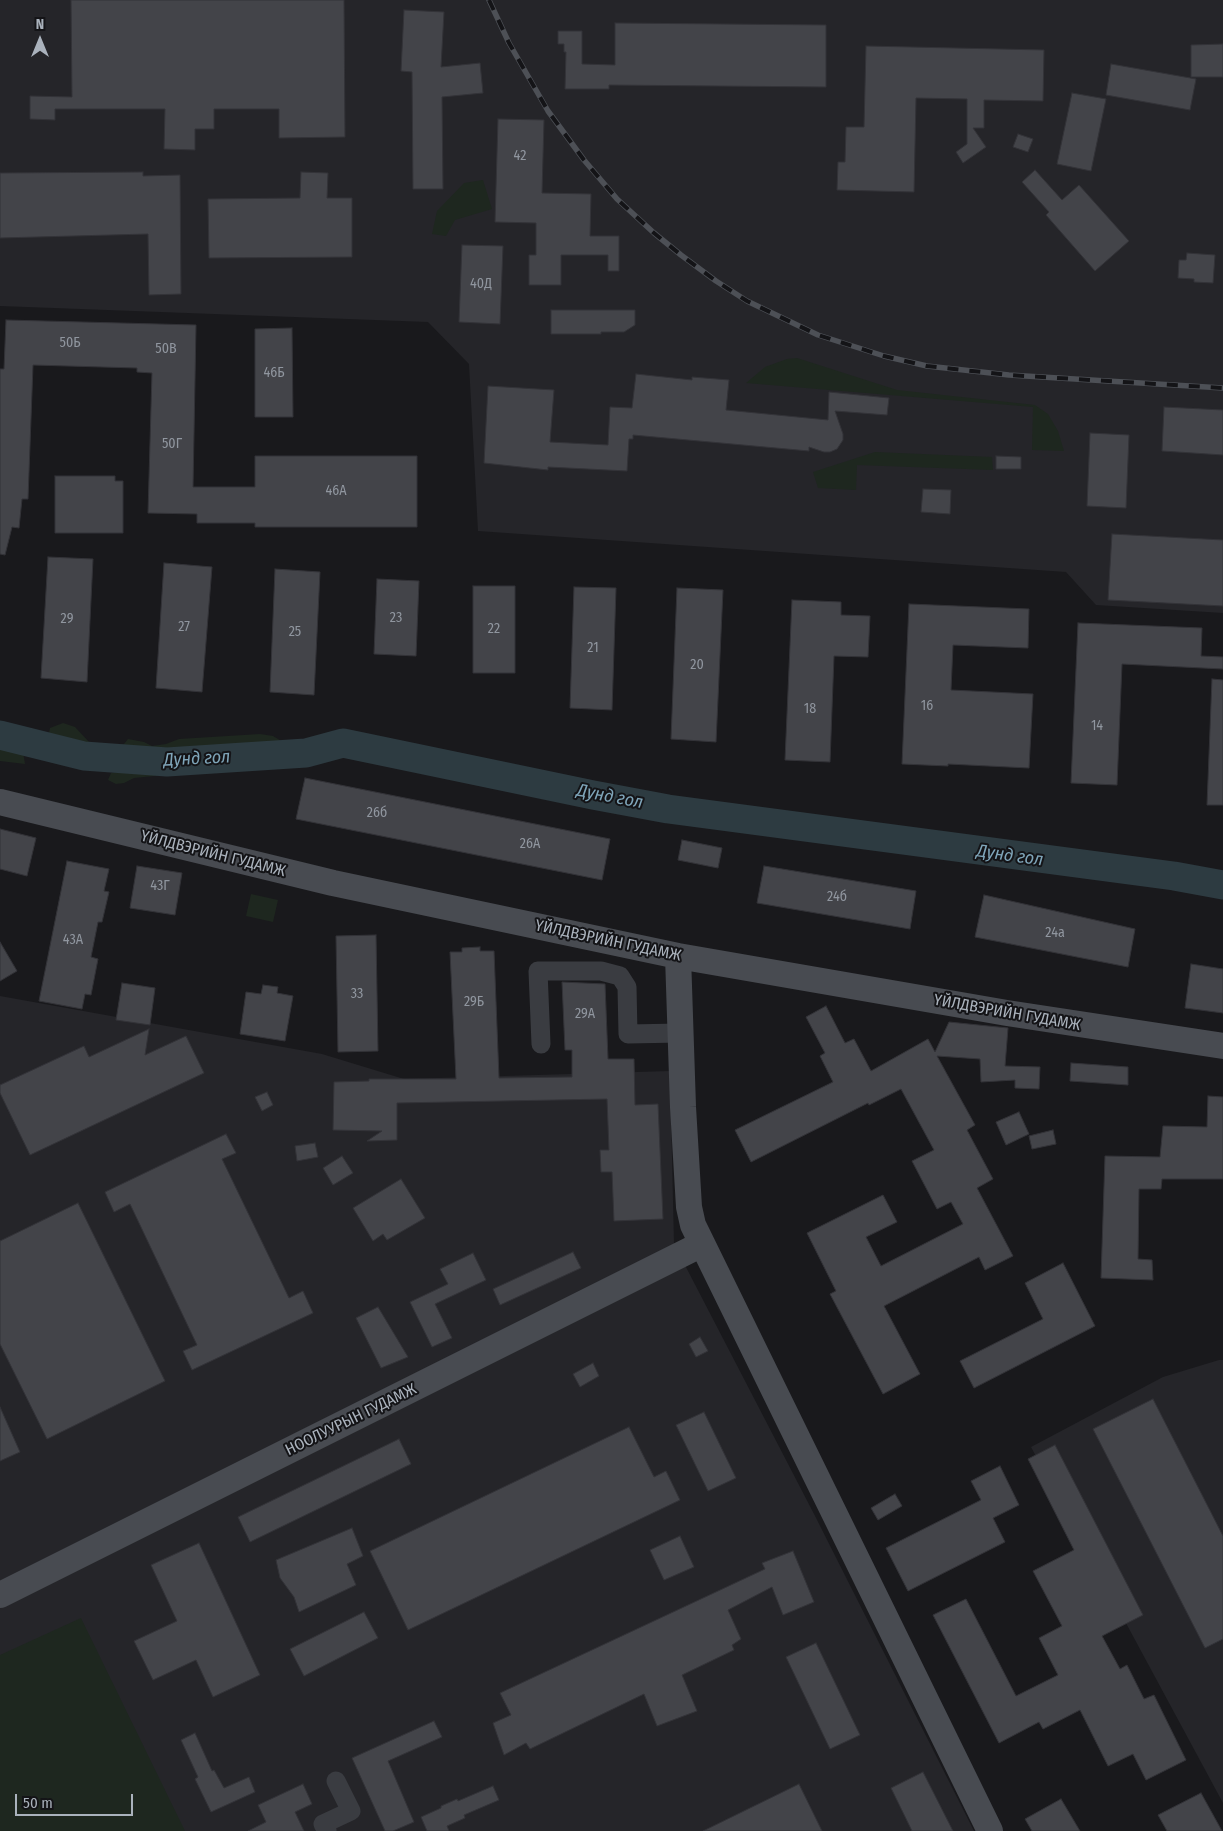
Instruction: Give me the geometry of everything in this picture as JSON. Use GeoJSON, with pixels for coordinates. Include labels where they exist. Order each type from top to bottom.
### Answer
{"type":"FeatureCollection","features":[{"type":"Feature","properties":{"kind":"main road","name":"YЙЛДВЭРИЙН ГУДАМЖ"},"geometry":{"type":"LineString","coordinates":[[0,802],[343,885],[678,956],[1007,1014],[1223,1046]]}},
{"type":"Feature","properties":{"kind":"main road"},"geometry":{"type":"LineString","coordinates":[[678,956],[688,1207],[693,1225],[990,1831]]}},
{"type":"Feature","properties":{"kind":"main road","name":"НООЛУУРЫН ГУДАМЖ"},"geometry":{"type":"LineString","coordinates":[[0,1595],[702,1244]]}},
{"type":"Feature","properties":{"kind":"street"},"geometry":{"type":"LineString","coordinates":[[541,1044],[538,971],[601,970],[620,976],[627,987],[628,1034],[680,1033]]}},
{"type":"Feature","properties":{"kind":"street"},"geometry":{"type":"LineString","coordinates":[[327,1831],[323,1824],[351,1811],[336,1781]]}},
{"type":"Feature","properties":{"kind":"shaded area"},"geometry":{"type":"Polygon","coordinates":[[[0,0],[1223,0],[1223,613],[1096,605],[1066,572],[478,531],[469,364],[428,322],[0,306],[0,0]]]}},
{"type":"Feature","properties":{"kind":"shaded area"},"geometry":{"type":"Polygon","coordinates":[[[483,180],[492,209],[455,220],[446,236],[432,234],[437,211],[464,183],[483,180]]]}},
{"type":"Feature","properties":{"kind":"shaded area"},"geometry":{"type":"Polygon","coordinates":[[[797,358],[897,390],[1035,405],[1048,414],[1058,431],[1064,451],[1032,450],[1033,407],[746,383],[765,367],[787,359],[797,358]]]}},
{"type":"Feature","properties":{"kind":"shaded area"},"geometry":{"type":"Polygon","coordinates":[[[875,452],[992,457],[993,470],[857,465],[856,490],[818,488],[813,472],[875,452]]]}},
{"type":"Feature","properties":{"kind":"shaded area"},"geometry":{"type":"Polygon","coordinates":[[[63,723],[75,727],[90,743],[90,749],[67,747],[48,738],[50,728],[63,723]]]}},
{"type":"Feature","properties":{"kind":"shaded area"},"geometry":{"type":"Polygon","coordinates":[[[260,734],[273,736],[283,742],[280,749],[239,750],[225,754],[192,756],[117,756],[111,754],[116,745],[124,744],[128,739],[144,742],[152,746],[166,744],[179,739],[260,734]]]}},
{"type":"Feature","properties":{"kind":"shaded area"},"geometry":{"type":"Polygon","coordinates":[[[0,738],[22,745],[25,764],[0,761],[0,738]]]}},
{"type":"Feature","properties":{"kind":"shaded area"},"geometry":{"type":"Polygon","coordinates":[[[264,761],[235,768],[134,778],[124,783],[116,784],[108,780],[111,773],[159,766],[264,761]]]}},
{"type":"Feature","properties":{"kind":"shaded area"},"geometry":{"type":"Polygon","coordinates":[[[251,894],[278,900],[273,922],[246,916],[251,894]]]}},
{"type":"Feature","properties":{"kind":"shaded area"},"geometry":{"type":"Polygon","coordinates":[[[0,996],[322,1054],[404,1079],[670,1071],[674,1244],[814,1514],[974,1831],[0,1831],[0,996]]]}},
{"type":"Feature","properties":{"kind":"shaded area"},"geometry":{"type":"Polygon","coordinates":[[[1223,1360],[1223,1803],[1031,1447],[1163,1377],[1223,1360]]]}},
{"type":"Feature","properties":{"kind":"shaded area"},"geometry":{"type":"Polygon","coordinates":[[[81,1618],[185,1831],[0,1831],[0,1655],[81,1618]]]}},
{"type":"Feature","properties":{"kind":"building"},"geometry":{"type":"Polygon","coordinates":[[[71,0],[344,0],[345,137],[279,138],[279,109],[214,109],[214,129],[195,129],[195,150],[164,149],[165,109],[55,109],[55,120],[30,119],[30,96],[72,97],[71,0]]]}},
{"type":"Feature","properties":{"kind":"building"},"geometry":{"type":"Polygon","coordinates":[[[404,10],[444,12],[441,67],[480,63],[483,93],[442,97],[443,189],[413,189],[412,72],[401,71],[404,10]]]}},
{"type":"Feature","properties":{"kind":"building"},"geometry":{"type":"Polygon","coordinates":[[[615,23],[826,25],[826,87],[609,85],[609,89],[565,89],[566,52],[564,52],[564,44],[558,44],[558,31],[582,31],[582,64],[615,65],[615,23]]]}},
{"type":"Feature","properties":{"kind":"building"},"geometry":{"type":"Polygon","coordinates":[[[1223,44],[1223,77],[1191,77],[1191,45],[1223,44]]]}},
{"type":"Feature","properties":{"kind":"building"},"geometry":{"type":"Polygon","coordinates":[[[866,46],[1044,50],[1043,101],[984,100],[984,128],[973,128],[986,147],[963,163],[956,152],[967,144],[967,99],[916,98],[914,192],[837,190],[838,162],[845,162],[846,127],[864,127],[866,46]]]}},
{"type":"Feature","properties":{"kind":"building"},"geometry":{"type":"Polygon","coordinates":[[[1111,64],[1196,79],[1190,110],[1106,95],[1111,64]]]}},
{"type":"Feature","properties":{"kind":"building"},"geometry":{"type":"Polygon","coordinates":[[[1072,93],[1106,99],[1091,171],[1057,164],[1072,93]]]}},
{"type":"Feature","properties":{"kind":"building"},"geometry":{"type":"Polygon","coordinates":[[[498,119],[544,120],[542,193],[591,194],[590,236],[619,236],[619,271],[608,271],[608,255],[561,255],[561,285],[529,285],[529,255],[536,255],[536,223],[495,222],[498,119]]]}},
{"type":"Feature","properties":{"kind":"building"},"geometry":{"type":"Polygon","coordinates":[[[1018,134],[1033,139],[1028,152],[1013,147],[1018,134]]]}},
{"type":"Feature","properties":{"kind":"building"},"geometry":{"type":"Polygon","coordinates":[[[1035,170],[1062,200],[1079,185],[1129,241],[1095,271],[1046,215],[1049,212],[1022,182],[1035,170]]]}},
{"type":"Feature","properties":{"kind":"building"},"geometry":{"type":"Polygon","coordinates":[[[143,172],[143,176],[180,175],[181,294],[149,295],[148,234],[0,238],[0,173],[143,172]]]}},
{"type":"Feature","properties":{"kind":"building"},"geometry":{"type":"Polygon","coordinates":[[[301,172],[328,173],[327,198],[352,198],[352,257],[209,258],[208,199],[300,198],[301,172]]]}},
{"type":"Feature","properties":{"kind":"building"},"geometry":{"type":"Polygon","coordinates":[[[462,245],[503,246],[500,324],[459,322],[462,245]]]}},
{"type":"Feature","properties":{"kind":"building"},"geometry":{"type":"Polygon","coordinates":[[[1187,253],[1215,255],[1213,283],[1194,282],[1194,279],[1178,278],[1179,260],[1186,260],[1187,253]]]}},
{"type":"Feature","properties":{"kind":"building"},"geometry":{"type":"Polygon","coordinates":[[[551,310],[635,310],[635,325],[624,332],[551,334],[551,310]]]}},
{"type":"Feature","properties":{"kind":"building"},"geometry":{"type":"Polygon","coordinates":[[[6,320],[196,325],[193,487],[255,487],[255,456],[417,456],[417,527],[255,527],[255,523],[197,523],[197,514],[148,513],[152,373],[137,372],[137,368],[33,365],[28,499],[22,499],[19,528],[12,527],[5,555],[0,554],[0,369],[4,369],[6,320]]]}},
{"type":"Feature","properties":{"kind":"building"},"geometry":{"type":"Polygon","coordinates":[[[292,328],[293,417],[255,417],[255,329],[292,328]]]}},
{"type":"Feature","properties":{"kind":"building"},"geometry":{"type":"Polygon","coordinates":[[[636,374],[692,380],[692,377],[729,380],[726,410],[828,420],[829,392],[889,398],[887,415],[835,411],[843,434],[843,440],[837,449],[830,452],[809,447],[809,451],[633,435],[633,439],[629,439],[627,471],[548,467],[548,470],[484,463],[488,386],[554,390],[550,442],[608,445],[610,407],[632,408],[636,374]]]}},
{"type":"Feature","properties":{"kind":"building"},"geometry":{"type":"Polygon","coordinates":[[[1164,407],[1223,410],[1223,455],[1162,451],[1164,407]]]}},
{"type":"Feature","properties":{"kind":"building"},"geometry":{"type":"Polygon","coordinates":[[[1090,433],[1129,435],[1126,508],[1087,506],[1090,433]]]}},
{"type":"Feature","properties":{"kind":"building"},"geometry":{"type":"Polygon","coordinates":[[[996,456],[1021,457],[1021,469],[996,469],[996,456]]]}},
{"type":"Feature","properties":{"kind":"building"},"geometry":{"type":"Polygon","coordinates":[[[55,476],[115,476],[115,481],[123,481],[123,533],[55,533],[55,476]]]}},
{"type":"Feature","properties":{"kind":"building"},"geometry":{"type":"Polygon","coordinates":[[[923,489],[951,490],[950,514],[921,512],[923,489]]]}},
{"type":"Feature","properties":{"kind":"building"},"geometry":{"type":"Polygon","coordinates":[[[1112,534],[1223,540],[1223,606],[1108,600],[1112,534]]]}},
{"type":"Feature","properties":{"kind":"building"},"geometry":{"type":"Polygon","coordinates":[[[48,557],[93,559],[87,682],[41,678],[48,557]]]}},
{"type":"Feature","properties":{"kind":"building"},"geometry":{"type":"Polygon","coordinates":[[[164,563],[212,567],[202,692],[156,688],[164,563]]]}},
{"type":"Feature","properties":{"kind":"building"},"geometry":{"type":"Polygon","coordinates":[[[275,569],[320,572],[314,695],[270,692],[275,569]]]}},
{"type":"Feature","properties":{"kind":"building"},"geometry":{"type":"Polygon","coordinates":[[[377,579],[419,581],[416,656],[374,654],[377,579]]]}},
{"type":"Feature","properties":{"kind":"building"},"geometry":{"type":"Polygon","coordinates":[[[473,586],[515,586],[515,673],[473,673],[473,586]]]}},
{"type":"Feature","properties":{"kind":"building"},"geometry":{"type":"Polygon","coordinates":[[[574,587],[616,588],[612,710],[570,708],[574,587]]]}},
{"type":"Feature","properties":{"kind":"building"},"geometry":{"type":"Polygon","coordinates":[[[677,588],[723,590],[716,742],[671,739],[677,588]]]}},
{"type":"Feature","properties":{"kind":"building"},"geometry":{"type":"Polygon","coordinates":[[[792,600],[841,602],[841,615],[870,616],[868,657],[834,656],[830,762],[785,760],[792,600]]]}},
{"type":"Feature","properties":{"kind":"building"},"geometry":{"type":"Polygon","coordinates":[[[909,604],[1029,609],[1028,648],[953,645],[951,690],[1033,694],[1029,768],[902,764],[909,604]]]}},
{"type":"Feature","properties":{"kind":"building"},"geometry":{"type":"Polygon","coordinates":[[[1078,623],[1202,628],[1201,656],[1223,657],[1223,669],[1122,664],[1117,785],[1071,783],[1078,623]]]}},
{"type":"Feature","properties":{"kind":"building"},"geometry":{"type":"Polygon","coordinates":[[[1212,679],[1223,680],[1223,805],[1207,805],[1212,679]]]}},
{"type":"Feature","properties":{"kind":"building"},"geometry":{"type":"Polygon","coordinates":[[[305,778],[610,839],[602,880],[296,819],[305,778]]]}},
{"type":"Feature","properties":{"kind":"building"},"geometry":{"type":"Polygon","coordinates":[[[0,829],[36,838],[27,876],[0,869],[0,829]]]}},
{"type":"Feature","properties":{"kind":"building"},"geometry":{"type":"Polygon","coordinates":[[[682,840],[722,848],[718,868],[678,860],[682,840]]]}},
{"type":"Feature","properties":{"kind":"building"},"geometry":{"type":"Polygon","coordinates":[[[67,861],[109,869],[104,891],[109,892],[102,922],[98,922],[91,957],[98,959],[91,995],[85,994],[82,1009],[39,1001],[67,861]]]}},
{"type":"Feature","properties":{"kind":"building"},"geometry":{"type":"Polygon","coordinates":[[[137,866],[182,873],[175,915],[130,908],[137,866]]]}},
{"type":"Feature","properties":{"kind":"building"},"geometry":{"type":"Polygon","coordinates":[[[764,866],[916,891],[910,929],[757,903],[764,866]]]}},
{"type":"Feature","properties":{"kind":"building"},"geometry":{"type":"Polygon","coordinates":[[[984,895],[1135,929],[1128,967],[975,937],[984,895]]]}},
{"type":"Feature","properties":{"kind":"building"},"geometry":{"type":"Polygon","coordinates":[[[376,935],[378,1051],[338,1052],[336,936],[376,935]]]}},
{"type":"Feature","properties":{"kind":"building"},"geometry":{"type":"Polygon","coordinates":[[[0,942],[17,971],[0,981],[0,942]]]}},
{"type":"Feature","properties":{"kind":"building"},"geometry":{"type":"Polygon","coordinates":[[[480,947],[480,951],[494,951],[499,1078],[572,1077],[572,1050],[565,1050],[562,982],[605,984],[608,1059],[634,1059],[635,1105],[658,1104],[663,1219],[614,1221],[612,1172],[601,1172],[600,1150],[609,1150],[607,1099],[397,1103],[397,1140],[367,1141],[382,1131],[333,1130],[334,1082],[369,1081],[369,1079],[456,1079],[450,952],[462,952],[462,948],[480,947]]]}},
{"type":"Feature","properties":{"kind":"building"},"geometry":{"type":"Polygon","coordinates":[[[1191,964],[1223,969],[1223,1013],[1185,1008],[1191,964]]]}},
{"type":"Feature","properties":{"kind":"building"},"geometry":{"type":"Polygon","coordinates":[[[122,983],[155,988],[150,1025],[116,1020],[122,983]]]}},
{"type":"Feature","properties":{"kind":"building"},"geometry":{"type":"Polygon","coordinates":[[[263,985],[278,987],[277,993],[293,996],[285,1041],[240,1034],[246,992],[261,994],[263,985]]]}},
{"type":"Feature","properties":{"kind":"building"},"geometry":{"type":"Polygon","coordinates":[[[826,1006],[845,1043],[854,1039],[871,1071],[928,1039],[935,1052],[949,1022],[1008,1028],[1005,1066],[1040,1067],[1039,1089],[1015,1088],[1015,1080],[981,1082],[980,1059],[937,1056],[975,1125],[967,1130],[993,1179],[977,1188],[1013,1256],[985,1270],[979,1257],[884,1306],[920,1374],[883,1394],[830,1294],[836,1291],[807,1233],[883,1195],[897,1222],[866,1237],[881,1266],[963,1224],[951,1202],[937,1209],[912,1161],[934,1150],[901,1089],[869,1105],[868,1103],[751,1162],[735,1130],[833,1082],[820,1056],[825,1053],[806,1017],[826,1006]]]}},
{"type":"Feature","properties":{"kind":"building"},"geometry":{"type":"Polygon","coordinates":[[[149,1029],[145,1055],[186,1036],[204,1073],[30,1155],[0,1093],[0,1085],[84,1046],[89,1057],[149,1029]]]}},
{"type":"Feature","properties":{"kind":"building"},"geometry":{"type":"Polygon","coordinates":[[[1071,1063],[1128,1067],[1128,1085],[1070,1081],[1071,1063]]]}},
{"type":"Feature","properties":{"kind":"building"},"geometry":{"type":"Polygon","coordinates":[[[267,1092],[273,1105],[262,1111],[255,1097],[267,1092]]]}},
{"type":"Feature","properties":{"kind":"building"},"geometry":{"type":"Polygon","coordinates":[[[1208,1096],[1223,1097],[1223,1179],[1162,1179],[1161,1189],[1139,1189],[1138,1259],[1152,1260],[1153,1280],[1101,1278],[1105,1156],[1160,1157],[1163,1126],[1207,1127],[1208,1096]]]}},
{"type":"Feature","properties":{"kind":"building"},"geometry":{"type":"Polygon","coordinates":[[[1019,1112],[1029,1134],[1006,1145],[996,1122],[1019,1112]]]}},
{"type":"Feature","properties":{"kind":"building"},"geometry":{"type":"Polygon","coordinates":[[[1053,1130],[1056,1144],[1032,1149],[1029,1136],[1053,1130]]]}},
{"type":"Feature","properties":{"kind":"building"},"geometry":{"type":"Polygon","coordinates":[[[226,1134],[236,1153],[222,1159],[289,1298],[303,1291],[313,1313],[192,1370],[183,1351],[197,1345],[130,1204],[114,1212],[105,1192],[226,1134]]]}},
{"type":"Feature","properties":{"kind":"building"},"geometry":{"type":"Polygon","coordinates":[[[315,1143],[318,1157],[297,1161],[295,1146],[315,1143]]]}},
{"type":"Feature","properties":{"kind":"building"},"geometry":{"type":"Polygon","coordinates":[[[342,1156],[353,1173],[333,1185],[323,1168],[342,1156]]]}},
{"type":"Feature","properties":{"kind":"building"},"geometry":{"type":"Polygon","coordinates":[[[401,1179],[425,1218],[387,1240],[383,1234],[373,1241],[353,1208],[401,1179]]]}},
{"type":"Feature","properties":{"kind":"building"},"geometry":{"type":"Polygon","coordinates":[[[78,1203],[165,1381],[47,1439],[0,1344],[0,1241],[78,1203]]]}},
{"type":"Feature","properties":{"kind":"building"},"geometry":{"type":"Polygon","coordinates":[[[573,1252],[581,1268],[500,1305],[493,1289],[573,1252]]]}},
{"type":"Feature","properties":{"kind":"building"},"geometry":{"type":"Polygon","coordinates":[[[473,1253],[486,1280],[435,1304],[452,1338],[432,1347],[410,1302],[448,1284],[440,1269],[473,1253]]]}},
{"type":"Feature","properties":{"kind":"building"},"geometry":{"type":"Polygon","coordinates":[[[1063,1263],[1095,1326],[974,1388],[960,1361],[1043,1319],[1025,1283],[1063,1263]]]}},
{"type":"Feature","properties":{"kind":"building"},"geometry":{"type":"Polygon","coordinates":[[[378,1307],[408,1357],[381,1368],[356,1318],[378,1307]]]}},
{"type":"Feature","properties":{"kind":"building"},"geometry":{"type":"Polygon","coordinates":[[[700,1337],[708,1351],[696,1357],[689,1344],[700,1337]]]}},
{"type":"Feature","properties":{"kind":"building"},"geometry":{"type":"Polygon","coordinates":[[[593,1363],[599,1376],[580,1387],[573,1374],[593,1363]]]}},
{"type":"Feature","properties":{"kind":"building"},"geometry":{"type":"Polygon","coordinates":[[[1153,1399],[1223,1536],[1223,1639],[1205,1648],[1093,1429],[1153,1399]]]}},
{"type":"Feature","properties":{"kind":"building"},"geometry":{"type":"Polygon","coordinates":[[[0,1407],[20,1452],[0,1461],[0,1407]]]}},
{"type":"Feature","properties":{"kind":"building"},"geometry":{"type":"Polygon","coordinates":[[[704,1412],[736,1478],[708,1491],[676,1425],[704,1412]]]}},
{"type":"Feature","properties":{"kind":"building"},"geometry":{"type":"Polygon","coordinates":[[[629,1427],[654,1477],[666,1471],[680,1500],[408,1630],[370,1551],[629,1427]]]}},
{"type":"Feature","properties":{"kind":"building"},"geometry":{"type":"Polygon","coordinates":[[[399,1439],[411,1464],[250,1542],[238,1517],[399,1439]]]}},
{"type":"Feature","properties":{"kind":"building"},"geometry":{"type":"Polygon","coordinates":[[[1055,1445],[1143,1615],[1102,1636],[1120,1669],[1127,1665],[1144,1699],[1154,1695],[1186,1760],[1146,1780],[1133,1754],[1108,1766],[1080,1710],[1043,1729],[1039,1722],[999,1743],[933,1615],[966,1599],[1016,1696],[1058,1675],[1039,1638],[1062,1626],[1033,1571],[1074,1550],[1028,1459],[1055,1445]]]}},
{"type":"Feature","properties":{"kind":"building"},"geometry":{"type":"Polygon","coordinates":[[[1000,1466],[1019,1505],[993,1518],[1005,1542],[908,1591],[886,1548],[981,1500],[971,1481],[1000,1466]]]}},
{"type":"Feature","properties":{"kind":"building"},"geometry":{"type":"Polygon","coordinates":[[[895,1494],[902,1506],[878,1520],[871,1508],[895,1494]]]}},
{"type":"Feature","properties":{"kind":"building"},"geometry":{"type":"Polygon","coordinates":[[[352,1528],[363,1556],[347,1564],[356,1585],[299,1612],[294,1597],[280,1578],[276,1560],[352,1528]]]}},
{"type":"Feature","properties":{"kind":"building"},"geometry":{"type":"Polygon","coordinates":[[[680,1536],[694,1567],[664,1580],[650,1550],[680,1536]]]}},
{"type":"Feature","properties":{"kind":"building"},"geometry":{"type":"Polygon","coordinates":[[[199,1543],[260,1675],[213,1697],[196,1660],[153,1680],[134,1641],[177,1621],[151,1565],[199,1543]]]}},
{"type":"Feature","properties":{"kind":"building"},"geometry":{"type":"Polygon","coordinates":[[[793,1551],[814,1602],[783,1615],[772,1587],[728,1610],[741,1639],[732,1645],[734,1650],[682,1675],[697,1711],[657,1726],[644,1694],[530,1749],[526,1743],[504,1755],[493,1723],[511,1715],[500,1693],[765,1569],[762,1563],[793,1551]]]}},
{"type":"Feature","properties":{"kind":"building"},"geometry":{"type":"Polygon","coordinates":[[[364,1612],[378,1638],[304,1676],[290,1649],[364,1612]]]}},
{"type":"Feature","properties":{"kind":"building"},"geometry":{"type":"Polygon","coordinates":[[[816,1643],[860,1735],[830,1749],[786,1657],[816,1643]]]}},
{"type":"Feature","properties":{"kind":"building"},"geometry":{"type":"Polygon","coordinates":[[[434,1721],[442,1737],[388,1761],[414,1822],[393,1831],[385,1831],[352,1758],[434,1721]]]}},
{"type":"Feature","properties":{"kind":"building"},"geometry":{"type":"Polygon","coordinates":[[[195,1733],[212,1771],[214,1770],[224,1788],[249,1777],[255,1792],[211,1812],[195,1779],[198,1777],[181,1740],[195,1733]]]}},
{"type":"Feature","properties":{"kind":"building"},"geometry":{"type":"Polygon","coordinates":[[[923,1772],[953,1831],[912,1831],[891,1788],[923,1772]]]}},
{"type":"Feature","properties":{"kind":"building"},"geometry":{"type":"Polygon","coordinates":[[[303,1784],[312,1804],[295,1812],[304,1831],[248,1831],[266,1822],[258,1805],[303,1784]]]}},
{"type":"Feature","properties":{"kind":"building"},"geometry":{"type":"Polygon","coordinates":[[[799,1784],[822,1831],[703,1831],[799,1784]]]}},
{"type":"Feature","properties":{"kind":"building"},"geometry":{"type":"Polygon","coordinates":[[[493,1786],[499,1800],[464,1815],[465,1818],[447,1826],[449,1831],[427,1831],[421,1817],[457,1799],[458,1801],[493,1786]]]}},
{"type":"Feature","properties":{"kind":"building"},"geometry":{"type":"Polygon","coordinates":[[[1201,1793],[1222,1831],[1167,1831],[1158,1815],[1201,1793]]]}},
{"type":"Feature","properties":{"kind":"building"},"geometry":{"type":"Polygon","coordinates":[[[1061,1799],[1080,1831],[1032,1831],[1025,1819],[1061,1799]]]}},
{"type":"Feature","properties":{"kind":"waterway","name":"Дунд гол"},"geometry":{"type":"LineString","coordinates":[[0,735],[84,756],[167,762],[306,753],[343,743],[668,809],[1174,876],[1223,885]]}},
{"type":"Feature","properties":{"kind":"railway"},"geometry":{"type":"LineString","coordinates":[[489,0],[509,43],[548,111],[584,160],[617,199],[681,255],[747,301],[818,335],[884,356],[927,366],[1009,375],[1223,388]]}}]}
